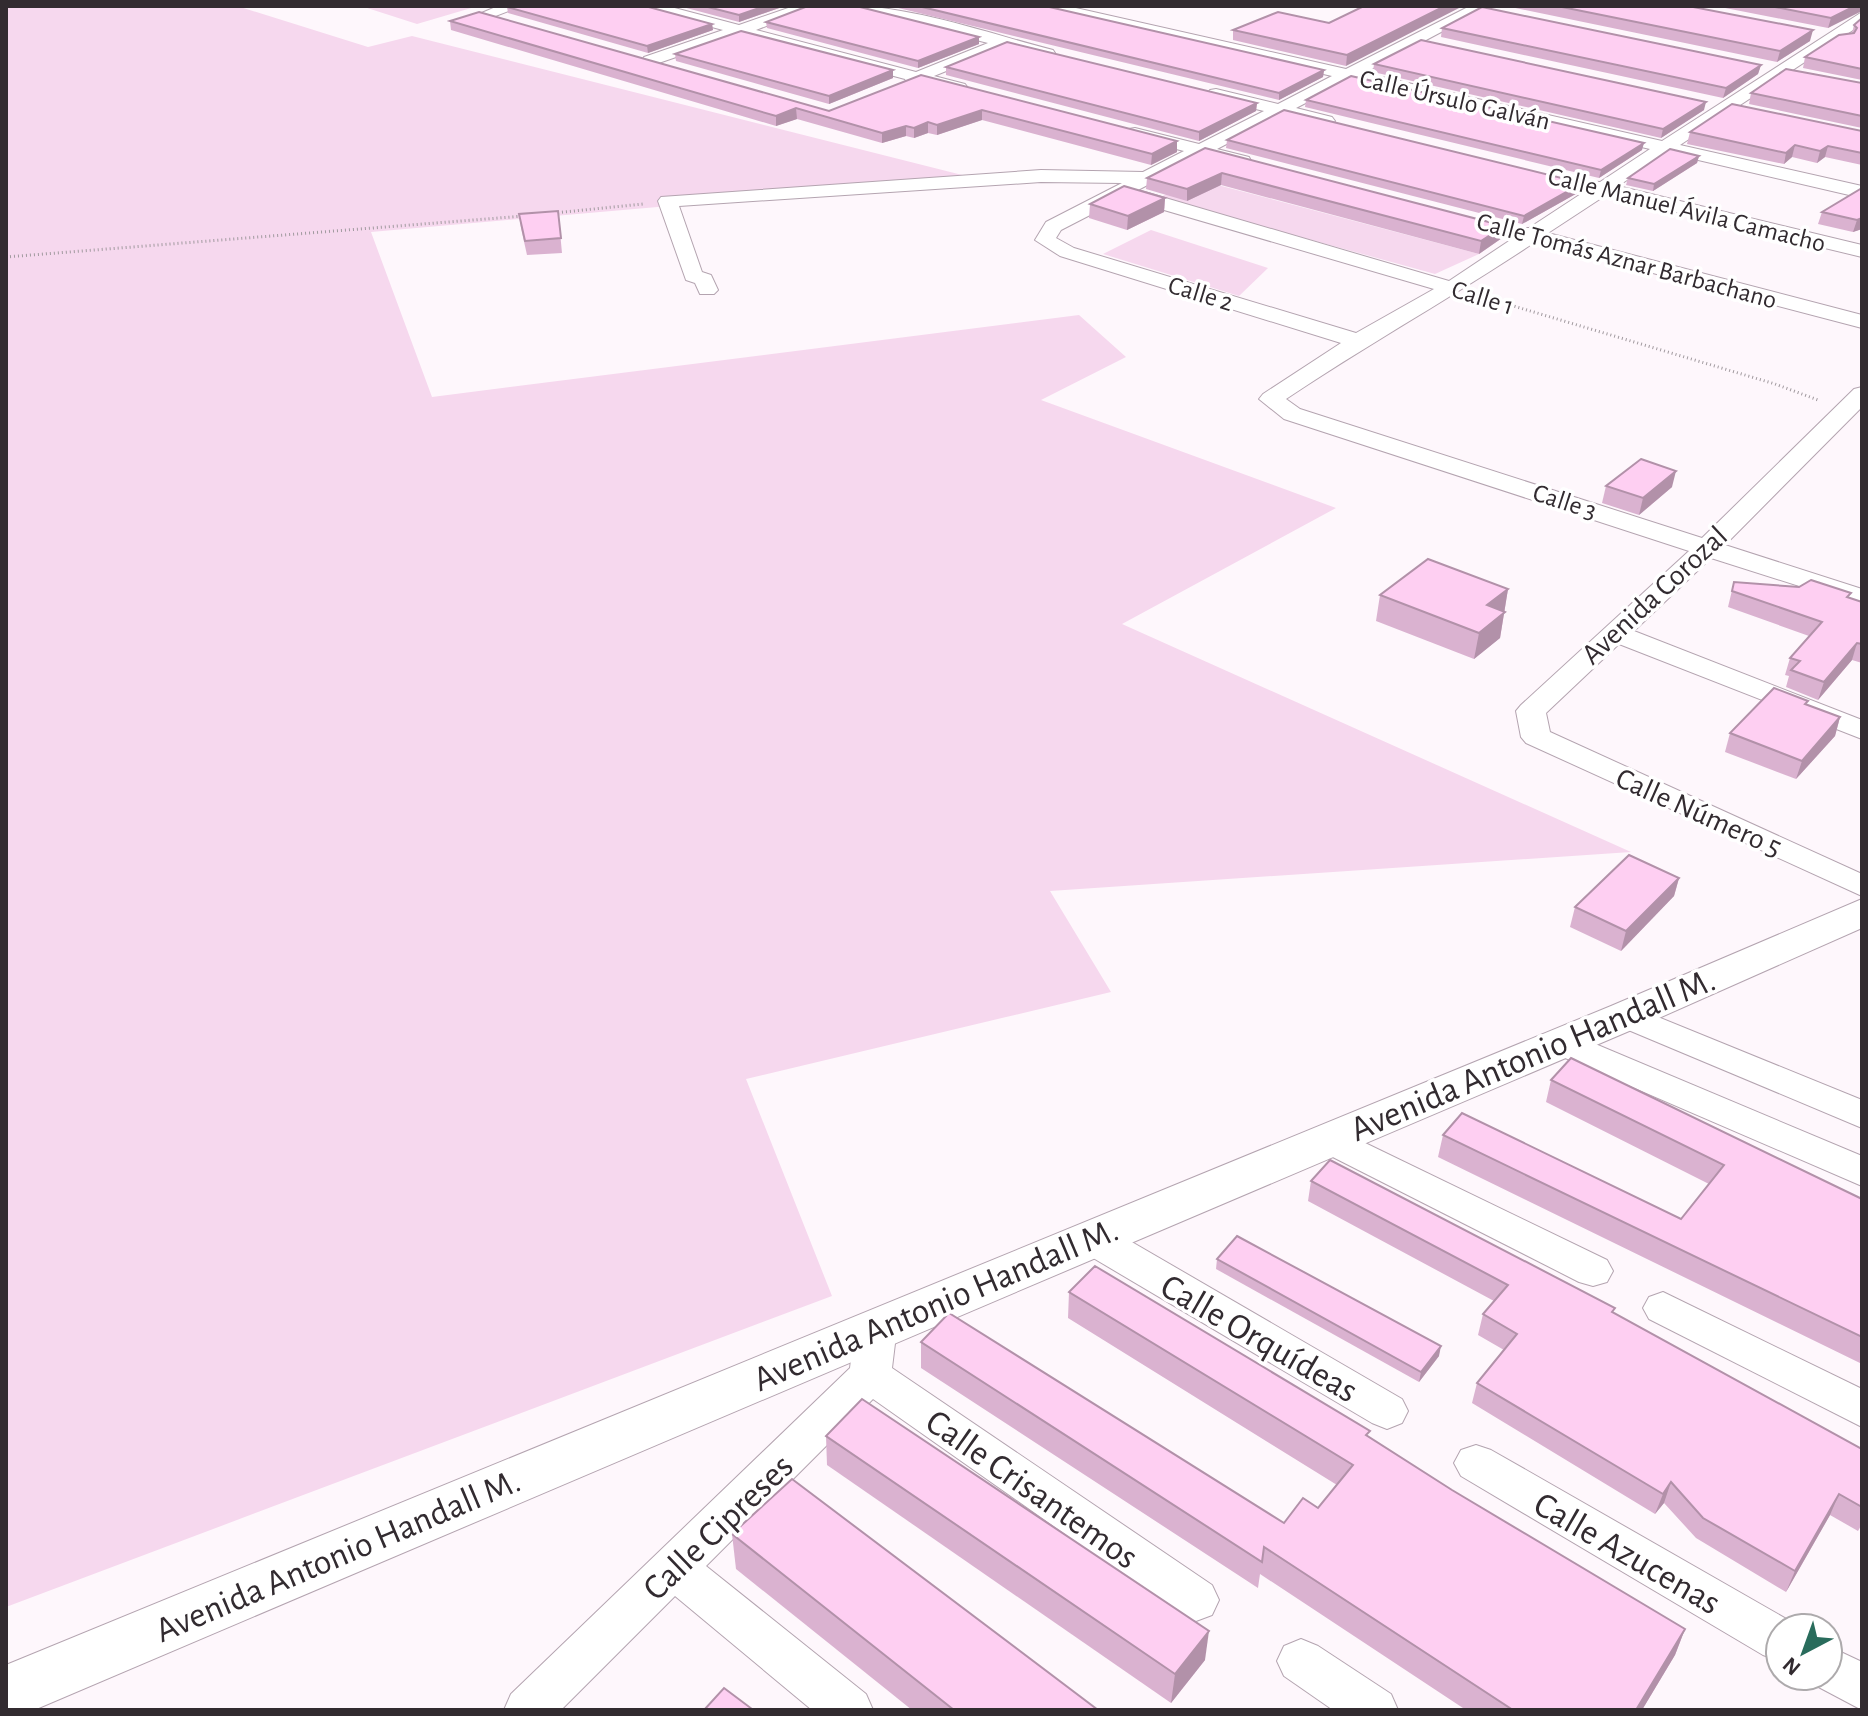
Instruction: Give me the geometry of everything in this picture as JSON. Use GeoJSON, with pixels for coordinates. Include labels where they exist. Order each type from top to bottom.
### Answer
{"type":"FeatureCollection","features":[{"type":"Feature","properties":{"kind":"street"},"geometry":{"type":"LineString","coordinates":[[649,6],[977,92]]}},
{"type":"Feature","properties":{"kind":"street"},"geometry":{"type":"LineString","coordinates":[[680,70],[643,59],[809,6]]}},
{"type":"Feature","properties":{"kind":"street"},"geometry":{"type":"LineString","coordinates":[[859,6],[1066,57]]}},
{"type":"Feature","properties":{"kind":"street","name":"Calle Úrsulo Galván"},"geometry":{"type":"LineString","coordinates":[[1047,6],[1862,192]]}},
{"type":"Feature","properties":{"kind":"street"},"geometry":{"type":"LineString","coordinates":[[888,89],[1096,6]]}},
{"type":"Feature","properties":{"kind":"street"},"geometry":{"type":"LineString","coordinates":[[1122,191],[1415,39],[1484,9]]}},
{"type":"Feature","properties":{"kind":"street"},"geometry":{"type":"LineString","coordinates":[[485,15],[514,15]]}},
{"type":"Feature","properties":{"kind":"street"},"geometry":{"type":"LineString","coordinates":[[1358,341],[1452,288],[1862,17]]}},
{"type":"Feature","properties":{"kind":"street"},"geometry":{"type":"LineString","coordinates":[[1804,31],[1862,42]]}},
{"type":"Feature","properties":{"kind":"street"},"geometry":{"type":"LineString","coordinates":[[1415,39],[1446,46]]}},
{"type":"Feature","properties":{"kind":"street"},"geometry":{"type":"LineString","coordinates":[[1749,65],[1807,77]]}},
{"type":"Feature","properties":{"kind":"street"},"geometry":{"type":"LineString","coordinates":[[1204,91],[1342,125]]}},
{"type":"Feature","properties":{"kind":"street"},"geometry":{"type":"LineString","coordinates":[[1694,100],[1756,113]]}},
{"type":"Feature","properties":{"kind":"street"},"geometry":{"type":"LineString","coordinates":[[1112,127],[1262,166]]}},
{"type":"Feature","properties":{"kind":"street"},"geometry":{"type":"LineString","coordinates":[[707,290],[704,279],[693,276],[668,201],[1041,176],[1147,178]]}},
{"type":"Feature","properties":{"kind":"street","name":"Calle Manuel Ávila Camacho"},"geometry":{"type":"LineString","coordinates":[[1571,181],[1862,251]]}},
{"type":"Feature","properties":{"kind":"street","name":"Calle 2"},"geometry":{"type":"LineString","coordinates":[[1122,191],[1053,226],[1045,240],[1067,252],[1358,341]]}},
{"type":"Feature","properties":{"kind":"street","name":"Calle 1"},"geometry":{"type":"LineString","coordinates":[[1122,191],[1452,288]]}},
{"type":"Feature","properties":{"kind":"street","name":"Calle Tomás Aznar Barbachano"},"geometry":{"type":"LineString","coordinates":[[1503,227],[1862,322]]}},
{"type":"Feature","properties":{"kind":"street","name":"Calle 3"},"geometry":{"type":"LineString","coordinates":[[1358,341],[1271,399],[1292,414],[1709,546],[1862,598]]}},
{"type":"Feature","properties":{"kind":"street","name":"Avenida Corozal"},"geometry":{"type":"LineString","coordinates":[[1536,737],[1531,711],[1709,546],[1795,459],[1855,421],[1862,394]]}},
{"type":"Feature","properties":{"kind":"street"},"geometry":{"type":"LineString","coordinates":[[1615,633],[1862,730]]}},
{"type":"Feature","properties":{"kind":"street","name":"Calle Número 5"},"geometry":{"type":"LineString","coordinates":[[1536,737],[1862,886]]}},
{"type":"Feature","properties":{"kind":"street","name":"Avenida Antonio Handall M."},"geometry":{"type":"LineString","coordinates":[[6,1693],[873,1351],[1092,1238],[1626,1016],[1862,912]]}},
{"type":"Feature","properties":{"kind":"street"},"geometry":{"type":"LineString","coordinates":[[1626,1016],[1862,1115]]}},
{"type":"Feature","properties":{"kind":"street"},"geometry":{"type":"LineString","coordinates":[[1562,1042],[1862,1172]]}},
{"type":"Feature","properties":{"kind":"street"},"geometry":{"type":"LineString","coordinates":[[1330,1139],[1593,1271]]}},
{"type":"Feature","properties":{"kind":"street","name":"Calle Orquídeas"},"geometry":{"type":"LineString","coordinates":[[1092,1238],[1387,1411]]}},
{"type":"Feature","properties":{"kind":"street"},"geometry":{"type":"LineString","coordinates":[[1663,1308],[1862,1409]]}},
{"type":"Feature","properties":{"kind":"street","name":"Calle Cipreses"},"geometry":{"type":"LineString","coordinates":[[528,1710],[674,1568],[873,1351]]}},
{"type":"Feature","properties":{"kind":"street","name":"Calle Crisantemos"},"geometry":{"type":"LineString","coordinates":[[873,1351],[1196,1600]]}},
{"type":"Feature","properties":{"kind":"street","name":"Calle Azucenas"},"geometry":{"type":"LineString","coordinates":[[1476,1463],[1764,1631]]}},
{"type":"Feature","properties":{"kind":"street"},"geometry":{"type":"LineString","coordinates":[[674,1568],[849,1710]]}},
{"type":"Feature","properties":{"kind":"street"},"geometry":{"type":"LineString","coordinates":[[1301,1661],[1374,1710]]}},
{"type":"Feature","properties":{"kind":"street"},"geometry":{"type":"LineString","coordinates":[[1844,1677],[1862,1688]]}},
{"type":"Feature","properties":{"kind":"path"},"geometry":{"type":"LineString","coordinates":[[545,214],[668,201]]}},
{"type":"Feature","properties":{"kind":"path"},"geometry":{"type":"LineString","coordinates":[[6,257],[529,215]]}},
{"type":"Feature","properties":{"kind":"path","name":"Calle 1"},"geometry":{"type":"LineString","coordinates":[[1452,288],[1775,384],[1818,400],[1855,421]]}},
{"type":"Feature","properties":{"kind":"shaded area"},"geometry":{"type":"Polygon","coordinates":[[[6,6],[237,6],[368,47],[412,36],[978,179],[371,232],[432,397],[1079,315],[1126,357],[1041,400],[1336,508],[1122,624],[1631,852],[1050,891],[1111,992],[746,1079],[832,1296],[6,1607],[6,6]]]}},
{"type":"Feature","properties":{"kind":"shaded area"},"geometry":{"type":"Polygon","coordinates":[[[361,6],[478,6],[417,24],[361,6]]]}},
{"type":"Feature","properties":{"kind":"shaded area"},"geometry":{"type":"Polygon","coordinates":[[[1195,179],[1479,254],[1435,274],[1159,198],[1195,179]]]}},
{"type":"Feature","properties":{"kind":"shaded area"},"geometry":{"type":"Polygon","coordinates":[[[1151,230],[1268,268],[1239,296],[1103,254],[1151,230]]]}},
{"type":"Feature","properties":{"kind":"building"},"geometry":{"type":"Polygon","coordinates":[[[509,6],[645,6],[712,24],[647,46],[509,6]]]}},
{"type":"Feature","properties":{"kind":"building"},"geometry":{"type":"Polygon","coordinates":[[[704,6],[765,6],[739,15],[704,6]]]}},
{"type":"Feature","properties":{"kind":"building"},"geometry":{"type":"Polygon","coordinates":[[[808,6],[856,6],[979,37],[918,61],[766,22],[808,6]]]}},
{"type":"Feature","properties":{"kind":"building"},"geometry":{"type":"Polygon","coordinates":[[[918,6],[1045,6],[1324,70],[1279,93],[918,6]]]}},
{"type":"Feature","properties":{"kind":"building"},"geometry":{"type":"Polygon","coordinates":[[[1364,6],[1445,6],[1347,55],[1233,30],[1278,12],[1329,23],[1364,6]]]}},
{"type":"Feature","properties":{"kind":"building"},"geometry":{"type":"Polygon","coordinates":[[[1557,6],[1688,6],[1813,30],[1780,51],[1557,6]]]}},
{"type":"Feature","properties":{"kind":"building"},"geometry":{"type":"Polygon","coordinates":[[[1770,6],[1855,6],[1831,18],[1770,6]]]}},
{"type":"Feature","properties":{"kind":"building"},"geometry":{"type":"Polygon","coordinates":[[[1482,7],[1761,65],[1726,88],[1442,28],[1482,7]]]}},
{"type":"Feature","properties":{"kind":"building"},"geometry":{"type":"Polygon","coordinates":[[[479,12],[829,111],[921,75],[1177,141],[1152,154],[982,110],[937,125],[928,122],[914,128],[906,126],[882,133],[796,108],[776,116],[450,21],[479,12]]]}},
{"type":"Feature","properties":{"kind":"building"},"geometry":{"type":"Polygon","coordinates":[[[1862,18],[1862,69],[1805,57],[1839,35],[1854,33],[1857,28],[1854,25],[1862,18]]]}},
{"type":"Feature","properties":{"kind":"building"},"geometry":{"type":"Polygon","coordinates":[[[741,31],[893,70],[829,96],[675,54],[741,31]]]}},
{"type":"Feature","properties":{"kind":"building"},"geometry":{"type":"Polygon","coordinates":[[[1421,40],[1706,102],[1663,129],[1374,64],[1421,40]]]}},
{"type":"Feature","properties":{"kind":"building"},"geometry":{"type":"Polygon","coordinates":[[[1007,42],[1257,103],[1199,132],[946,67],[1007,42]]]}},
{"type":"Feature","properties":{"kind":"building"},"geometry":{"type":"Polygon","coordinates":[[[1786,69],[1862,83],[1862,116],[1751,93],[1786,69]]]}},
{"type":"Feature","properties":{"kind":"building"},"geometry":{"type":"Polygon","coordinates":[[[1351,76],[1644,143],[1601,170],[1306,100],[1351,76]]]}},
{"type":"Feature","properties":{"kind":"building"},"geometry":{"type":"Polygon","coordinates":[[[1732,104],[1862,131],[1862,153],[1828,146],[1820,151],[1795,145],[1786,153],[1690,132],[1732,104]]]}},
{"type":"Feature","properties":{"kind":"building"},"geometry":{"type":"Polygon","coordinates":[[[1284,110],[1582,183],[1524,216],[1227,140],[1284,110]]]}},
{"type":"Feature","properties":{"kind":"building"},"geometry":{"type":"Polygon","coordinates":[[[1205,148],[1504,226],[1481,241],[1222,173],[1187,189],[1147,178],[1205,148]]]}},
{"type":"Feature","properties":{"kind":"building"},"geometry":{"type":"Polygon","coordinates":[[[1670,149],[1699,156],[1654,184],[1628,178],[1670,149]]]}},
{"type":"Feature","properties":{"kind":"building"},"geometry":{"type":"Polygon","coordinates":[[[1124,186],[1165,198],[1128,216],[1090,204],[1124,186]]]}},
{"type":"Feature","properties":{"kind":"building"},"geometry":{"type":"Polygon","coordinates":[[[1862,188],[1862,218],[1857,220],[1822,212],[1862,188]]]}},
{"type":"Feature","properties":{"kind":"building"},"geometry":{"type":"Polygon","coordinates":[[[558,211],[561,238],[525,241],[519,214],[558,211]]]}},
{"type":"Feature","properties":{"kind":"building"},"geometry":{"type":"Polygon","coordinates":[[[1641,459],[1676,471],[1643,498],[1606,486],[1641,459]]]}},
{"type":"Feature","properties":{"kind":"building"},"geometry":{"type":"Polygon","coordinates":[[[1428,559],[1508,589],[1487,605],[1505,612],[1479,633],[1380,595],[1428,559]]]}},
{"type":"Feature","properties":{"kind":"building"},"geometry":{"type":"Polygon","coordinates":[[[1811,580],[1851,593],[1847,597],[1862,602],[1862,644],[1857,643],[1824,682],[1791,670],[1800,661],[1790,658],[1822,622],[1732,591],[1734,582],[1799,587],[1811,580]]]}},
{"type":"Feature","properties":{"kind":"building"},"geometry":{"type":"Polygon","coordinates":[[[1774,688],[1840,717],[1802,761],[1730,733],[1774,688]]]}},
{"type":"Feature","properties":{"kind":"building"},"geometry":{"type":"Polygon","coordinates":[[[1629,855],[1679,878],[1626,931],[1575,907],[1629,855]]]}},
{"type":"Feature","properties":{"kind":"building"},"geometry":{"type":"Polygon","coordinates":[[[1571,1058],[1862,1199],[1862,1337],[1443,1135],[1462,1113],[1681,1219],[1724,1165],[1551,1080],[1571,1058]]]}},
{"type":"Feature","properties":{"kind":"building"},"geometry":{"type":"Polygon","coordinates":[[[1330,1160],[1615,1308],[1612,1312],[1862,1449],[1862,1507],[1839,1494],[1795,1571],[1703,1518],[1671,1482],[1663,1494],[1477,1383],[1517,1334],[1483,1314],[1508,1285],[1311,1181],[1330,1160]]]}},
{"type":"Feature","properties":{"kind":"building"},"geometry":{"type":"Polygon","coordinates":[[[1237,1236],[1441,1346],[1421,1372],[1217,1259],[1237,1236]]]}},
{"type":"Feature","properties":{"kind":"building"},"geometry":{"type":"Polygon","coordinates":[[[1095,1266],[1370,1431],[1366,1435],[1452,1490],[1685,1629],[1636,1710],[1513,1710],[1264,1547],[1262,1562],[921,1342],[949,1313],[1284,1523],[1303,1498],[1318,1508],[1353,1465],[1069,1292],[1095,1266]]]}},
{"type":"Feature","properties":{"kind":"building"},"geometry":{"type":"Polygon","coordinates":[[[862,1399],[1209,1631],[1175,1674],[826,1436],[862,1399]]]}},
{"type":"Feature","properties":{"kind":"building"},"geometry":{"type":"Polygon","coordinates":[[[792,1479],[1098,1710],[954,1710],[732,1534],[792,1479]]]}},
{"type":"Feature","properties":{"kind":"building"},"geometry":{"type":"Polygon","coordinates":[[[724,1688],[752,1709],[704,1710],[724,1688]]]}}]}
